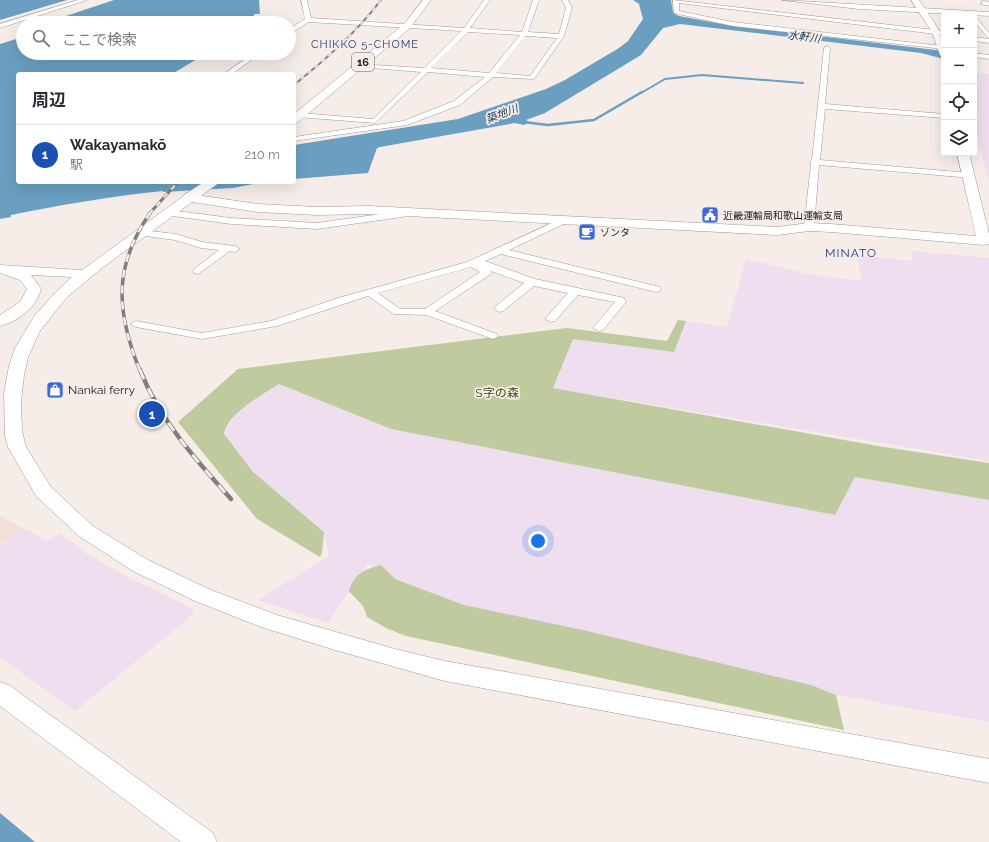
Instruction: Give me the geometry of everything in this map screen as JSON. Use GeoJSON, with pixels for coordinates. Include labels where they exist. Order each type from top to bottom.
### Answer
{"type":"FeatureCollection","features":[{"type":"Feature","properties":{"kind":"main road","name":"16"},"geometry":{"type":"LineString","coordinates":[[297,117],[407,26],[427,0]]}},
{"type":"Feature","properties":{"kind":"main road"},"geometry":{"type":"LineString","coordinates":[[194,195],[210,184]]}},
{"type":"Feature","properties":{"kind":"street"},"geometry":{"type":"LineString","coordinates":[[32,16],[84,0]]}},
{"type":"Feature","properties":{"kind":"street"},"geometry":{"type":"LineString","coordinates":[[304,0],[308,20]]}},
{"type":"Feature","properties":{"kind":"street"},"geometry":{"type":"LineString","coordinates":[[296,139],[377,124],[466,30],[487,0]]}},
{"type":"Feature","properties":{"kind":"street"},"geometry":{"type":"LineString","coordinates":[[297,117],[377,124],[404,123],[457,103],[492,75],[524,34],[536,0]]}},
{"type":"Feature","properties":{"kind":"street"},"geometry":{"type":"LineString","coordinates":[[359,65],[426,71],[534,77],[561,36],[569,8],[565,0]]}},
{"type":"Feature","properties":{"kind":"street"},"geometry":{"type":"LineString","coordinates":[[941,50],[705,19],[676,12],[676,0],[771,12],[863,15],[921,9],[952,12]]}},
{"type":"Feature","properties":{"kind":"street"},"geometry":{"type":"LineString","coordinates":[[856,0],[863,15]]}},
{"type":"Feature","properties":{"kind":"street"},"geometry":{"type":"LineString","coordinates":[[915,0],[940,33],[943,48]]}},
{"type":"Feature","properties":{"kind":"street"},"geometry":{"type":"LineString","coordinates":[[786,1],[863,15],[940,33]]}},
{"type":"Feature","properties":{"kind":"street"},"geometry":{"type":"LineString","coordinates":[[966,6],[970,12]]}},
{"type":"Feature","properties":{"kind":"street"},"geometry":{"type":"LineString","coordinates":[[705,19],[726,7]]}},
{"type":"Feature","properties":{"kind":"street"},"geometry":{"type":"LineString","coordinates":[[748,25],[777,8]]}},
{"type":"Feature","properties":{"kind":"street"},"geometry":{"type":"LineString","coordinates":[[977,14],[989,14]]}},
{"type":"Feature","properties":{"kind":"street"},"geometry":{"type":"LineString","coordinates":[[296,28],[308,20],[561,36]]}},
{"type":"Feature","properties":{"kind":"street"},"geometry":{"type":"LineString","coordinates":[[0,26],[16,21]]}},
{"type":"Feature","properties":{"kind":"street"},"geometry":{"type":"LineString","coordinates":[[977,21],[989,37]]}},
{"type":"Feature","properties":{"kind":"street"},"geometry":{"type":"LineString","coordinates":[[977,39],[989,41]]}},
{"type":"Feature","properties":{"kind":"street"},"geometry":{"type":"LineString","coordinates":[[977,43],[989,45]]}},
{"type":"Feature","properties":{"kind":"street"},"geometry":{"type":"LineString","coordinates":[[809,227],[814,162],[827,48]]}},
{"type":"Feature","properties":{"kind":"street"},"geometry":{"type":"LineString","coordinates":[[977,54],[988,56]]}},
{"type":"Feature","properties":{"kind":"street"},"geometry":{"type":"LineString","coordinates":[[230,72],[248,60]]}},
{"type":"Feature","properties":{"kind":"street"},"geometry":{"type":"LineString","coordinates":[[821,106],[941,116]]}},
{"type":"Feature","properties":{"kind":"street"},"geometry":{"type":"LineString","coordinates":[[964,156],[984,240],[809,227],[777,231],[420,212],[258,208],[194,195],[84,274],[55,301],[32,331],[6,392],[17,447],[34,480],[62,512],[90,535],[123,556],[171,580],[236,608],[332,641],[445,671],[989,771]]}},
{"type":"Feature","properties":{"kind":"street"},"geometry":{"type":"LineString","coordinates":[[814,162],[969,176]]}},
{"type":"Feature","properties":{"kind":"street"},"geometry":{"type":"LineString","coordinates":[[169,213],[231,221],[317,226],[384,215],[420,212]]}},
{"type":"Feature","properties":{"kind":"street"},"geometry":{"type":"LineString","coordinates":[[136,324],[208,336],[273,324],[369,292],[474,263],[565,220]]}},
{"type":"Feature","properties":{"kind":"street"},"geometry":{"type":"LineString","coordinates":[[141,233],[176,237],[201,245],[231,249],[198,271]]}},
{"type":"Feature","properties":{"kind":"street"},"geometry":{"type":"LineString","coordinates":[[501,251],[656,289]]}},
{"type":"Feature","properties":{"kind":"street"},"geometry":{"type":"LineString","coordinates":[[474,263],[532,282],[621,302],[599,328]]}},
{"type":"Feature","properties":{"kind":"street"},"geometry":{"type":"LineString","coordinates":[[427,312],[486,272],[474,263]]}},
{"type":"Feature","properties":{"kind":"street"},"geometry":{"type":"LineString","coordinates":[[0,269],[84,274]]}},
{"type":"Feature","properties":{"kind":"street"},"geometry":{"type":"LineString","coordinates":[[0,269],[23,276],[29,280],[34,290],[29,301],[23,308],[0,321]]}},
{"type":"Feature","properties":{"kind":"street"},"geometry":{"type":"LineString","coordinates":[[499,309],[532,282]]}},
{"type":"Feature","properties":{"kind":"street"},"geometry":{"type":"LineString","coordinates":[[551,319],[575,291]]}},
{"type":"Feature","properties":{"kind":"street"},"geometry":{"type":"LineString","coordinates":[[369,292],[391,309],[398,312],[427,312],[493,336]]}},
{"type":"Feature","properties":{"kind":"street"},"geometry":{"type":"LineString","coordinates":[[0,692],[203,842]]}},
{"type":"Feature","properties":{"kind":"shaded area"},"geometry":{"type":"Polygon","coordinates":[[[977,73],[989,74],[989,182],[977,137],[977,73]]]}},
{"type":"Feature","properties":{"kind":"shaded area"},"geometry":{"type":"Polygon","coordinates":[[[912,251],[989,258],[989,461],[553,388],[573,339],[674,352],[686,321],[727,327],[746,259],[809,274],[862,281],[856,255],[913,261],[912,251]]]}},
{"type":"Feature","properties":{"kind":"shaded area"},"geometry":{"type":"Polygon","coordinates":[[[279,384],[391,429],[835,515],[855,477],[989,500],[989,722],[836,695],[464,605],[395,579],[368,564],[328,623],[258,600],[329,556],[324,532],[253,472],[224,434],[225,428],[245,403],[279,384]]]}},
{"type":"Feature","properties":{"kind":"shaded area"},"geometry":{"type":"Polygon","coordinates":[[[0,515],[24,529],[0,544],[0,515]]]}},
{"type":"Feature","properties":{"kind":"shaded area"},"geometry":{"type":"Polygon","coordinates":[[[25,529],[48,541],[60,533],[87,554],[120,573],[195,610],[188,619],[75,711],[0,657],[0,545],[25,529]]]}},
{"type":"Feature","properties":{"kind":"green space","name":"S字の森"},"geometry":{"type":"Polygon","coordinates":[[[678,320],[686,321],[674,352],[573,339],[553,388],[878,446],[989,463],[989,500],[855,477],[835,515],[391,429],[279,384],[238,412],[226,427],[224,434],[253,472],[324,532],[322,553],[320,557],[257,519],[178,422],[238,369],[567,328],[667,341],[678,320]]]}},
{"type":"Feature","properties":{"kind":"green space"},"geometry":{"type":"Polygon","coordinates":[[[381,565],[395,579],[464,605],[583,630],[811,685],[836,695],[844,730],[406,636],[386,628],[367,617],[363,606],[349,591],[354,580],[360,573],[381,565]]]}},
{"type":"Feature","properties":{"kind":"water"},"geometry":{"type":"Polygon","coordinates":[[[0,0],[67,0],[0,20],[0,0]]]}},
{"type":"Feature","properties":{"kind":"water"},"geometry":{"type":"Polygon","coordinates":[[[114,0],[259,0],[260,14],[254,14],[254,16],[66,16],[114,0]]]}},
{"type":"Feature","properties":{"kind":"water"},"geometry":{"type":"Polygon","coordinates":[[[633,0],[671,0],[673,13],[679,16],[727,25],[941,51],[941,58],[921,53],[680,24],[663,28],[641,55],[545,113],[526,120],[530,122],[524,125],[515,123],[380,147],[377,148],[368,173],[296,179],[296,145],[458,119],[546,89],[565,80],[619,48],[628,41],[643,19],[639,4],[633,0]]]}},
{"type":"Feature","properties":{"kind":"water"},"geometry":{"type":"Polygon","coordinates":[[[16,39],[16,60],[195,60],[175,72],[16,72],[16,184],[253,184],[233,188],[163,191],[124,195],[11,215],[11,217],[0,219],[0,44],[16,39]]]}},
{"type":"Feature","properties":{"kind":"water"},"geometry":{"type":"Polygon","coordinates":[[[0,813],[35,842],[0,842],[0,813]]]}},
{"type":"Feature","properties":{"kind":"waterway"},"geometry":{"type":"LineString","coordinates":[[641,93],[665,79],[702,75],[803,83]]}},
{"type":"Feature","properties":{"kind":"waterway"},"geometry":{"type":"LineString","coordinates":[[523,122],[548,125],[594,120],[642,92]]}},
{"type":"Feature","properties":{"kind":"railway"},"geometry":{"type":"LineString","coordinates":[[296,83],[340,45],[361,24],[381,0]]}},
{"type":"Feature","properties":{"kind":"railway"},"geometry":{"type":"LineString","coordinates":[[149,214],[176,184]]}},
{"type":"Feature","properties":{"kind":"railway"},"geometry":{"type":"LineString","coordinates":[[140,371],[126,329],[122,290],[124,271],[129,252],[150,213]]}},
{"type":"Feature","properties":{"kind":"railway"},"geometry":{"type":"LineString","coordinates":[[140,370],[148,388],[168,422],[204,469],[231,499]]}},
{"type":"Feature","properties":{"kind":"place","name":"近畿運輸局和歌山運輸支局"},"geometry":{"type":"Point","coordinates":[710,215]}},
{"type":"Feature","properties":{"kind":"place","name":"ゾンタ"},"geometry":{"type":"Point","coordinates":[587,232]}},
{"type":"Feature","properties":{"kind":"place","name":"Nankai ferry"},"geometry":{"type":"Point","coordinates":[55,390]}},
{"type":"Feature","properties":{"kind":"place","name":"Wakayamakō"},"geometry":{"type":"Point","coordinates":[152,414]}},
{"type":"Feature","properties":{"kind":"district","name":"CHIKKO 5-CHOME"},"geometry":{"type":"Point","coordinates":[365,44]}},
{"type":"Feature","properties":{"kind":"district","name":"MINATO"},"geometry":{"type":"Point","coordinates":[851,253]}},
{"type":"Feature","properties":{"kind":"water label","name":"水軒川"},"geometry":{"type":"Point","coordinates":[804,37]}},
{"type":"Feature","properties":{"kind":"water label","name":"築地川"},"geometry":{"type":"Point","coordinates":[502,114]}}]}
